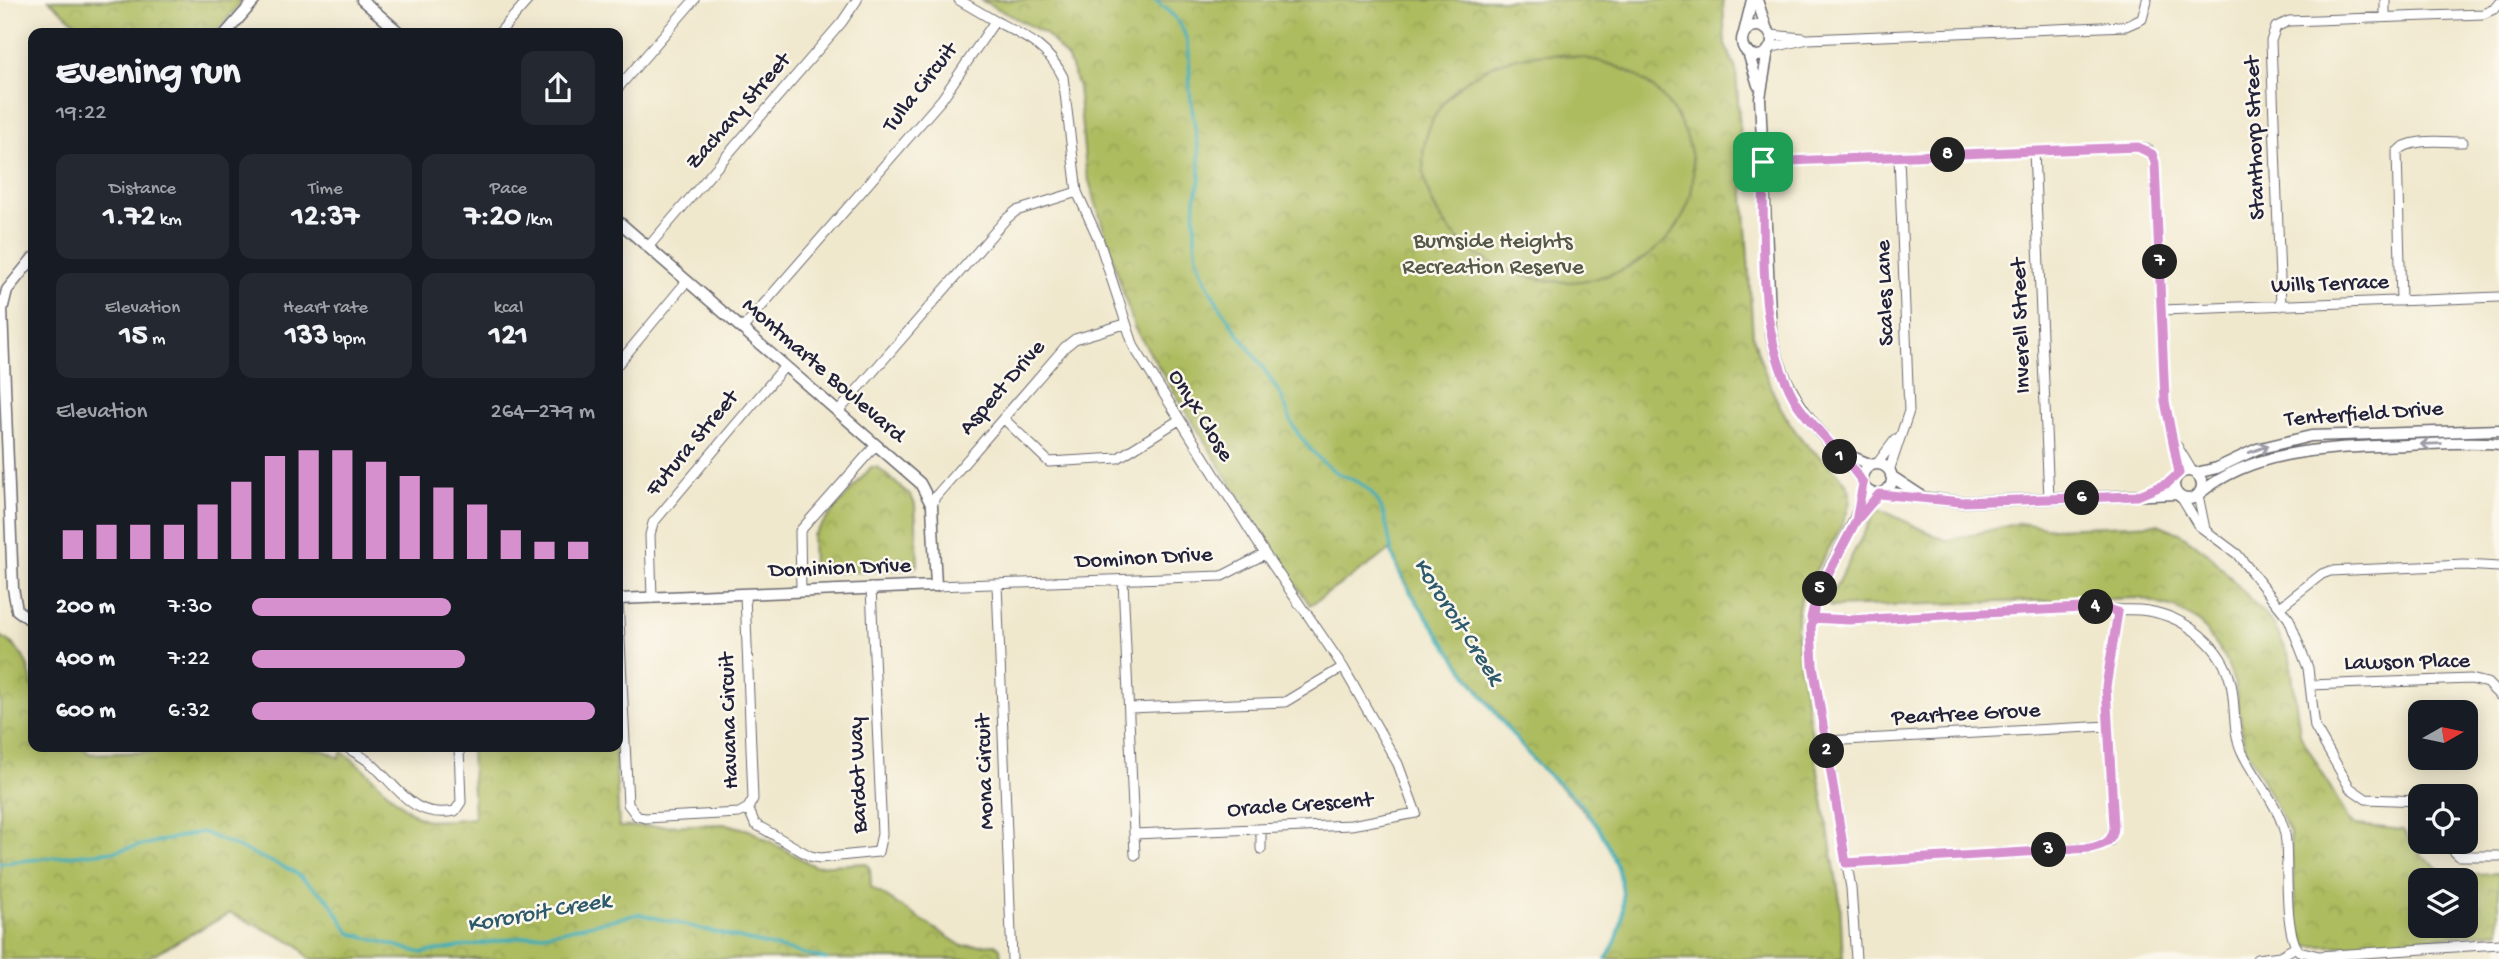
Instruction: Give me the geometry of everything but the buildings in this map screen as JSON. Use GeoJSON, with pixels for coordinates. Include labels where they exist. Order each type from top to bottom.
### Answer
{"type":"FeatureCollection","features":[{"type":"Feature","properties":{"kind":"street"},"geometry":{"type":"LineString","coordinates":[[230,28],[255,0]]}},
{"type":"Feature","properties":{"kind":"street"},"geometry":{"type":"LineString","coordinates":[[362,0],[394,28]]}},
{"type":"Feature","properties":{"kind":"street"},"geometry":{"type":"LineString","coordinates":[[503,28],[528,0]]}},
{"type":"Feature","properties":{"kind":"street"},"geometry":{"type":"LineString","coordinates":[[623,82],[694,0]]}},
{"type":"Feature","properties":{"kind":"street","name":"Zachary Street"},"geometry":{"type":"LineString","coordinates":[[648,247],[842,22],[856,0]]}},
{"type":"Feature","properties":{"kind":"street"},"geometry":{"type":"LineString","coordinates":[[838,412],[1005,220],[1016,211],[1077,192],[1065,88],[1059,70],[1037,43],[959,0]]}},
{"type":"Feature","properties":{"kind":"street"},"geometry":{"type":"LineString","coordinates":[[1755,0],[1742,42],[1748,52],[1760,98],[1768,316],[1775,352],[1796,402],[1870,493],[1923,496],[1961,502],[2137,496],[2179,496],[2190,499],[2199,494]]}},
{"type":"Feature","properties":{"kind":"street"},"geometry":{"type":"LineString","coordinates":[[1755,0],[1769,33],[1760,98]]}},
{"type":"Feature","properties":{"kind":"street"},"geometry":{"type":"LineString","coordinates":[[1744,33],[1755,26],[1769,33],[1808,38],[2126,26],[2136,24],[2144,16],[2147,0]]}},
{"type":"Feature","properties":{"kind":"street"},"geometry":{"type":"LineString","coordinates":[[2385,0],[2385,17]]}},
{"type":"Feature","properties":{"kind":"street","name":"Stanthorp Street"},"geometry":{"type":"LineString","coordinates":[[2281,306],[2272,35],[2278,24],[2289,21],[2483,13],[2498,4]]}},
{"type":"Feature","properties":{"kind":"street","name":"Tulla Circuit"},"geometry":{"type":"LineString","coordinates":[[743,330],[942,99],[995,21]]}},
{"type":"Feature","properties":{"kind":"street"},"geometry":{"type":"LineString","coordinates":[[1748,52],[1759,55],[1768,49],[1808,38]]}},
{"type":"Feature","properties":{"kind":"street"},"geometry":{"type":"LineString","coordinates":[[2401,302],[2397,152],[2403,145],[2463,142]]}},
{"type":"Feature","properties":{"kind":"street"},"geometry":{"type":"LineString","coordinates":[[1763,162],[2138,147],[2149,150],[2155,163],[2165,401],[2178,475],[2173,485],[2205,531],[2237,554],[2280,607],[2300,643],[2310,685],[2315,727],[2353,792],[2366,799],[2408,801]]}},
{"type":"Feature","properties":{"kind":"street","name":"Inverell Street"},"geometry":{"type":"LineString","coordinates":[[2034,151],[2049,499]]}},
{"type":"Feature","properties":{"kind":"street","name":"Scales Lane"},"geometry":{"type":"LineString","coordinates":[[1890,473],[1910,402],[1899,156]]}},
{"type":"Feature","properties":{"kind":"street","name":"Onyx Close"},"geometry":{"type":"LineString","coordinates":[[1077,192],[1093,229],[1134,347],[1265,554],[1304,610]]}},
{"type":"Feature","properties":{"kind":"street","name":"Montmarte Boulevard"},"geometry":{"type":"LineString","coordinates":[[623,225],[920,483],[932,506]]}},
{"type":"Feature","properties":{"kind":"street"},"geometry":{"type":"LineString","coordinates":[[28,264],[7,290],[1,303],[14,596],[21,616],[28,620]]}},
{"type":"Feature","properties":{"kind":"street"},"geometry":{"type":"LineString","coordinates":[[623,358],[687,281]]}},
{"type":"Feature","properties":{"kind":"street","name":"Wills Terrace"},"geometry":{"type":"LineString","coordinates":[[2162,310],[2499,297]]}},
{"type":"Feature","properties":{"kind":"street","name":"Aspect Drive"},"geometry":{"type":"LineString","coordinates":[[932,506],[935,497],[1065,346],[1074,339],[1125,324]]}},
{"type":"Feature","properties":{"kind":"street","name":"Futura Street"},"geometry":{"type":"LineString","coordinates":[[652,598],[650,535],[653,523],[785,366]]}},
{"type":"Feature","properties":{"kind":"street"},"geometry":{"type":"LineString","coordinates":[[1003,418],[1049,462],[1118,458],[1179,420]]}},
{"type":"Feature","properties":{"kind":"street","name":"Scales Lane"},"geometry":{"type":"LineString","coordinates":[[1874,465],[1904,427]]}},
{"type":"Feature","properties":{"kind":"street","name":"Tenterfield Drive"},"geometry":{"type":"LineString","coordinates":[[2194,472],[2217,468],[2257,449],[2311,436],[2499,430]]}},
{"type":"Feature","properties":{"kind":"street"},"geometry":{"type":"LineString","coordinates":[[2170,432],[2202,484],[2199,494],[2205,531]]}},
{"type":"Feature","properties":{"kind":"street","name":"Tenterfield Drive"},"geometry":{"type":"LineString","coordinates":[[2199,494],[2214,482],[2259,463],[2307,450],[2499,443]]}},
{"type":"Feature","properties":{"kind":"street"},"geometry":{"type":"LineString","coordinates":[[801,591],[800,531],[876,445]]}},
{"type":"Feature","properties":{"kind":"street"},"geometry":{"type":"LineString","coordinates":[[1830,445],[1857,461],[1890,473],[1923,496]]}},
{"type":"Feature","properties":{"kind":"street"},"geometry":{"type":"LineString","coordinates":[[1856,521],[1865,471],[1874,465]]}},
{"type":"Feature","properties":{"kind":"street"},"geometry":{"type":"LineString","coordinates":[[2137,496],[2161,487],[2178,475],[2194,472]]}},
{"type":"Feature","properties":{"kind":"street"},"geometry":{"type":"LineString","coordinates":[[1856,959],[1846,863],[1813,665],[1811,618],[1820,589],[1845,541],[1856,521],[1890,485],[1890,473]]}},
{"type":"Feature","properties":{"kind":"street"},"geometry":{"type":"LineString","coordinates":[[932,506],[936,586]]}},
{"type":"Feature","properties":{"kind":"street","name":"Dominon Drive"},"geometry":{"type":"LineString","coordinates":[[1063,583],[1222,576],[1265,554]]}},
{"type":"Feature","properties":{"kind":"street"},"geometry":{"type":"LineString","coordinates":[[2280,607],[2322,574],[2330,571],[2464,565],[2499,568]]}},
{"type":"Feature","properties":{"kind":"street"},"geometry":{"type":"LineString","coordinates":[[1123,580],[1135,855]]}},
{"type":"Feature","properties":{"kind":"street","name":"Dominion Drive"},"geometry":{"type":"LineString","coordinates":[[623,599],[1063,583]]}},
{"type":"Feature","properties":{"kind":"street","name":"Mona Circuit"},"geometry":{"type":"LineString","coordinates":[[997,584],[1012,959]]}},
{"type":"Feature","properties":{"kind":"street","name":"Bardot Way"},"geometry":{"type":"LineString","coordinates":[[748,808],[755,824],[810,856],[820,858],[878,852],[882,834],[871,588]]}},
{"type":"Feature","properties":{"kind":"street","name":"Havana Circuit"},"geometry":{"type":"LineString","coordinates":[[623,702],[628,804],[632,812],[645,818],[739,813],[748,808],[753,799],[745,594]]}},
{"type":"Feature","properties":{"kind":"street"},"geometry":{"type":"LineString","coordinates":[[1811,618],[1849,620],[2101,607],[2118,612],[2147,610],[2183,624],[2208,642],[2227,669],[2234,696],[2239,744],[2285,830],[2291,934],[2296,947],[2304,954],[2319,956],[2499,944]]}},
{"type":"Feature","properties":{"kind":"street","name":"Oracle Crescent"},"geometry":{"type":"LineString","coordinates":[[1135,834],[1351,825],[1416,813],[1398,764],[1343,667],[1304,610]]}},
{"type":"Feature","properties":{"kind":"street"},"geometry":{"type":"LineString","coordinates":[[1846,863],[2090,848],[2106,844],[2112,838],[2114,825],[2107,678],[2118,612]]}},
{"type":"Feature","properties":{"kind":"street"},"geometry":{"type":"LineString","coordinates":[[1129,708],[1285,702],[1343,667]]}},
{"type":"Feature","properties":{"kind":"street","name":"Lawson Place"},"geometry":{"type":"LineString","coordinates":[[2310,685],[2471,679],[2487,683],[2499,695]]}},
{"type":"Feature","properties":{"kind":"street","name":"Peartree Grove"},"geometry":{"type":"LineString","coordinates":[[1826,741],[2109,726]]}},
{"type":"Feature","properties":{"kind":"street"},"geometry":{"type":"LineString","coordinates":[[354,752],[371,763],[409,804],[430,813],[455,811],[461,802],[459,752]]}},
{"type":"Feature","properties":{"kind":"street"},"geometry":{"type":"LineString","coordinates":[[1416,813],[1416,826]]}},
{"type":"Feature","properties":{"kind":"street"},"geometry":{"type":"LineString","coordinates":[[1261,829],[1261,849]]}},
{"type":"Feature","properties":{"kind":"street"},"geometry":{"type":"LineString","coordinates":[[2457,854],[2499,856]]}},
{"type":"Feature","properties":{"kind":"street"},"geometry":{"type":"LineString","coordinates":[[2257,959],[2280,956],[2296,947]]}},
{"type":"Feature","properties":{"kind":"green space"},"geometry":{"type":"Polygon","coordinates":[[[49,0],[243,0],[219,28],[81,28],[49,0]]]}},
{"type":"Feature","properties":{"kind":"green space","name":"Burnside Heights Recreation Reserve"},"geometry":{"type":"Polygon","coordinates":[[[981,0],[1723,0],[1725,45],[1736,69],[1753,336],[1779,405],[1804,442],[1844,481],[1850,494],[1849,506],[1839,532],[1802,596],[1797,621],[1800,665],[1840,900],[1843,959],[1606,959],[1617,937],[1623,915],[1623,892],[1618,868],[1604,837],[1584,811],[1526,751],[1450,650],[1411,592],[1391,550],[1310,605],[1273,551],[1134,327],[1086,171],[1078,87],[1068,59],[1046,34],[981,0]]]}},
{"type":"Feature","properties":{"kind":"green space"},"geometry":{"type":"Polygon","coordinates":[[[1546,54],[1572,56],[1612,65],[1624,69],[1654,88],[1680,122],[1687,138],[1693,166],[1692,191],[1684,214],[1671,235],[1653,252],[1632,265],[1581,281],[1555,282],[1530,277],[1513,272],[1479,255],[1452,233],[1434,205],[1424,176],[1425,145],[1435,115],[1457,89],[1497,64],[1546,54]]]}},
{"type":"Feature","properties":{"kind":"green space"},"geometry":{"type":"Polygon","coordinates":[[[871,467],[877,467],[911,496],[915,504],[918,564],[913,569],[818,573],[813,569],[812,536],[871,467]]]}},
{"type":"Feature","properties":{"kind":"green space"},"geometry":{"type":"Polygon","coordinates":[[[1877,508],[1947,541],[2019,523],[2053,528],[2158,524],[2179,533],[2208,553],[2274,625],[2290,658],[2300,734],[2349,820],[2356,825],[2403,830],[2408,837],[2408,854],[2421,854],[2438,868],[2408,868],[2408,938],[2434,938],[2360,946],[2304,946],[2297,932],[2290,833],[2244,744],[2235,685],[2225,658],[2201,624],[2177,609],[2139,598],[1830,607],[1827,603],[1877,508]]]}},
{"type":"Feature","properties":{"kind":"green space"},"geometry":{"type":"Polygon","coordinates":[[[0,636],[13,645],[28,668],[28,752],[327,752],[339,758],[342,752],[415,815],[442,821],[474,818],[471,752],[615,752],[619,827],[727,824],[749,830],[814,866],[865,863],[870,867],[871,887],[962,946],[995,944],[1000,948],[1001,959],[309,959],[298,945],[230,913],[145,959],[0,959],[0,636]]]}},
{"type":"Feature","properties":{"kind":"green space"},"geometry":{"type":"Polygon","coordinates":[[[2499,873],[2499,931],[2478,933],[2478,874],[2499,873]]]}},
{"type":"Feature","properties":{"kind":"waterway","name":"Kororoit Creek"},"geometry":{"type":"LineString","coordinates":[[1155,0],[1177,20],[1188,46],[1190,91],[1200,169],[1195,198],[1196,246],[1197,256],[1212,294],[1281,396],[1301,437],[1325,464],[1366,487],[1378,502],[1401,575],[1458,662],[1536,763],[1579,803],[1608,844],[1616,863],[1623,901],[1622,920],[1606,959]]}},
{"type":"Feature","properties":{"kind":"waterway","name":"Kororoit Creek"},"geometry":{"type":"LineString","coordinates":[[0,863],[115,851],[202,832],[293,871],[328,899],[350,933],[422,953],[561,931],[639,914],[826,959]]}},
{"type":"Feature","properties":{"kind":"route"},"geometry":{"type":"LineString","coordinates":[[1763,162],[1768,316],[1775,352],[1796,402],[1841,459],[1862,479],[1863,484],[1856,521],[1813,606],[1811,618],[1810,640],[1846,863],[2090,848],[2106,844],[2114,832],[2106,687],[2118,612],[2101,607],[1849,620],[1811,618],[1813,606],[1820,589],[1856,521],[1879,494],[1923,496],[1961,502],[2137,496],[2168,483],[2179,473],[2165,401],[2155,163],[2152,154],[2149,150],[2138,147],[1763,162]]}}]}
